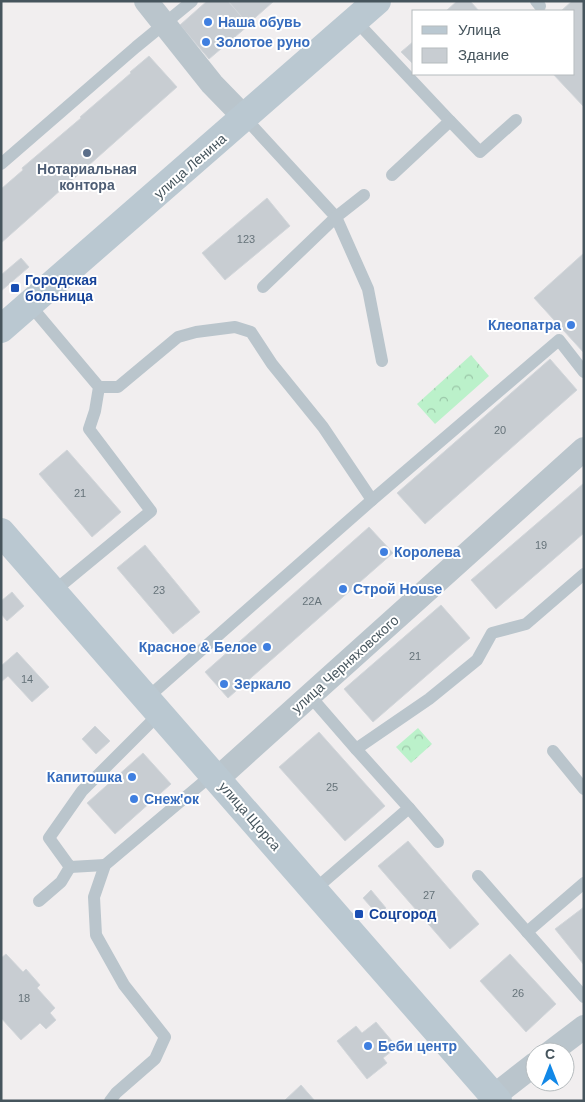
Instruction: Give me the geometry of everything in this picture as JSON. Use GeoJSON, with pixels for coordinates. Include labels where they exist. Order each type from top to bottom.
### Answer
{"type":"FeatureCollection","features":[{"type":"Feature","properties":{"kind":"main road","name":"улица Ленина"},"geometry":{"type":"LineString","coordinates":[[1,329],[377,1]]}},
{"type":"Feature","properties":{"kind":"main road","name":"улица Щорса"},"geometry":{"type":"LineString","coordinates":[[1,532],[314,890],[493,1099]]}},
{"type":"Feature","properties":{"kind":"street"},"geometry":{"type":"LineString","coordinates":[[146,1],[212,84],[245,118]]}},
{"type":"Feature","properties":{"kind":"street","name":"улица Черняховского"},"geometry":{"type":"LineString","coordinates":[[215,776],[310,696],[584,449]]}},
{"type":"Feature","properties":{"kind":"street"},"geometry":{"type":"LineString","coordinates":[[565,1042],[584,1028]]}},
{"type":"Feature","properties":{"kind":"street"},"geometry":{"type":"LineString","coordinates":[[493,1099],[525,1072]]}},
{"type":"Feature","properties":{"kind":"lane"},"geometry":{"type":"LineString","coordinates":[[1,164],[192,1]]}},
{"type":"Feature","properties":{"kind":"lane"},"geometry":{"type":"LineString","coordinates":[[355,20],[480,152],[516,120]]}},
{"type":"Feature","properties":{"kind":"lane"},"geometry":{"type":"LineString","coordinates":[[245,118],[336,217],[368,290],[382,361]]}},
{"type":"Feature","properties":{"kind":"lane"},"geometry":{"type":"LineString","coordinates":[[392,175],[450,122]]}},
{"type":"Feature","properties":{"kind":"lane"},"geometry":{"type":"LineString","coordinates":[[263,287],[336,217],[364,195]]}},
{"type":"Feature","properties":{"kind":"lane"},"geometry":{"type":"LineString","coordinates":[[30,305],[99,387],[95,411],[89,429],[151,511],[54,592]]}},
{"type":"Feature","properties":{"kind":"lane"},"geometry":{"type":"LineString","coordinates":[[99,387],[118,387],[178,336],[235,327],[251,332],[272,364],[323,427],[372,500]]}},
{"type":"Feature","properties":{"kind":"lane"},"geometry":{"type":"LineString","coordinates":[[70,867],[48,838],[82,791],[153,706],[372,500],[559,340],[584,372]]}},
{"type":"Feature","properties":{"kind":"lane"},"geometry":{"type":"LineString","coordinates":[[356,749],[429,699],[477,660],[492,633],[526,624],[584,574]]}},
{"type":"Feature","properties":{"kind":"lane"},"geometry":{"type":"LineString","coordinates":[[310,696],[438,842]]}},
{"type":"Feature","properties":{"kind":"lane"},"geometry":{"type":"LineString","coordinates":[[552,751],[584,789]]}},
{"type":"Feature","properties":{"kind":"lane"},"geometry":{"type":"LineString","coordinates":[[110,1101],[116,1093],[155,1059],[165,1037],[124,984],[96,935],[94,897],[105,865],[215,776]]}},
{"type":"Feature","properties":{"kind":"lane"},"geometry":{"type":"LineString","coordinates":[[314,890],[409,808]]}},
{"type":"Feature","properties":{"kind":"lane"},"geometry":{"type":"LineString","coordinates":[[70,867],[105,865]]}},
{"type":"Feature","properties":{"kind":"lane"},"geometry":{"type":"LineString","coordinates":[[39,901],[61,882],[70,867]]}},
{"type":"Feature","properties":{"kind":"lane"},"geometry":{"type":"LineString","coordinates":[[478,876],[584,997]]}},
{"type":"Feature","properties":{"kind":"lane"},"geometry":{"type":"LineString","coordinates":[[527,932],[584,883]]}},
{"type":"Feature","properties":{"kind":"green space"},"geometry":{"type":"Polygon","coordinates":[[[471,355],[489,376],[435,424],[417,404],[471,355]]]}},
{"type":"Feature","properties":{"kind":"green space"},"geometry":{"type":"Polygon","coordinates":[[[418,728],[432,744],[411,763],[396,747],[418,728]]]}},
{"type":"Feature","properties":{"kind":"building"},"geometry":{"type":"Polygon","coordinates":[[[207,1],[228,1],[249,25],[209,59],[180,25],[207,1]]]}},
{"type":"Feature","properties":{"kind":"building"},"geometry":{"type":"Polygon","coordinates":[[[228,1],[274,1],[248,24],[228,1]]]}},
{"type":"Feature","properties":{"kind":"building"},"geometry":{"type":"Polygon","coordinates":[[[457,1],[470,1],[478,10],[447,10],[457,1]]]}},
{"type":"Feature","properties":{"kind":"building"},"geometry":{"type":"Polygon","coordinates":[[[572,1],[584,1],[584,107],[554,75],[575,75],[575,10],[562,10],[572,1]]]}},
{"type":"Feature","properties":{"kind":"building"},"geometry":{"type":"Polygon","coordinates":[[[412,43],[412,63],[401,52],[412,43]]]}},
{"type":"Feature","properties":{"kind":"building"},"geometry":{"type":"Polygon","coordinates":[[[149,56],[177,87],[1,243],[1,189],[23,170],[22,168],[81,118],[149,56]]]}},
{"type":"Feature","properties":{"kind":"building"},"geometry":{"type":"Polygon","coordinates":[[[267,198],[290,226],[225,280],[202,253],[267,198]]]}},
{"type":"Feature","properties":{"kind":"building","name":"Клеопатра"},"geometry":{"type":"Polygon","coordinates":[[[584,253],[584,353],[534,298],[584,253]]]}},
{"type":"Feature","properties":{"kind":"building"},"geometry":{"type":"Polygon","coordinates":[[[21,258],[29,267],[1,291],[1,275],[21,258]]]}},
{"type":"Feature","properties":{"kind":"building"},"geometry":{"type":"Polygon","coordinates":[[[550,359],[577,390],[425,524],[397,493],[550,359]]]}},
{"type":"Feature","properties":{"kind":"building"},"geometry":{"type":"Polygon","coordinates":[[[67,450],[121,512],[92,537],[39,474],[67,450]]]}},
{"type":"Feature","properties":{"kind":"building"},"geometry":{"type":"Polygon","coordinates":[[[584,483],[584,533],[496,609],[471,580],[584,483]]]}},
{"type":"Feature","properties":{"kind":"building"},"geometry":{"type":"Polygon","coordinates":[[[369,527],[393,553],[228,698],[205,672],[369,527]]]}},
{"type":"Feature","properties":{"kind":"building"},"geometry":{"type":"Polygon","coordinates":[[[145,545],[200,612],[173,634],[117,568],[145,545]]]}},
{"type":"Feature","properties":{"kind":"building"},"geometry":{"type":"Polygon","coordinates":[[[12,592],[24,606],[7,621],[1,614],[1,601],[12,592]]]}},
{"type":"Feature","properties":{"kind":"building"},"geometry":{"type":"Polygon","coordinates":[[[441,605],[470,638],[373,722],[344,689],[441,605]]]}},
{"type":"Feature","properties":{"kind":"building"},"geometry":{"type":"Polygon","coordinates":[[[17,652],[49,687],[32,702],[8,676],[1,682],[1,666],[17,652]]]}},
{"type":"Feature","properties":{"kind":"building"},"geometry":{"type":"Polygon","coordinates":[[[95,726],[110,741],[96,754],[82,739],[95,726]]]}},
{"type":"Feature","properties":{"kind":"building"},"geometry":{"type":"Polygon","coordinates":[[[319,732],[385,806],[345,841],[279,767],[319,732]]]}},
{"type":"Feature","properties":{"kind":"building"},"geometry":{"type":"Polygon","coordinates":[[[143,753],[171,784],[115,834],[87,803],[143,753]]]}},
{"type":"Feature","properties":{"kind":"building"},"geometry":{"type":"Polygon","coordinates":[[[408,841],[479,924],[450,949],[378,866],[408,841]]]}},
{"type":"Feature","properties":{"kind":"building"},"geometry":{"type":"Polygon","coordinates":[[[371,890],[386,908],[378,915],[363,898],[371,890]]]}},
{"type":"Feature","properties":{"kind":"building"},"geometry":{"type":"Polygon","coordinates":[[[584,907],[584,965],[555,929],[584,907]]]}},
{"type":"Feature","properties":{"kind":"building"},"geometry":{"type":"Polygon","coordinates":[[[6,954],[23,972],[26,969],[40,985],[37,988],[55,1008],[50,1013],[56,1020],[46,1029],[40,1023],[21,1040],[1,1018],[1,958],[6,954]]]}},
{"type":"Feature","properties":{"kind":"building"},"geometry":{"type":"Polygon","coordinates":[[[510,954],[556,1004],[526,1032],[480,981],[510,954]]]}},
{"type":"Feature","properties":{"kind":"building"},"geometry":{"type":"Polygon","coordinates":[[[376,1022],[397,1047],[383,1058],[387,1063],[367,1079],[337,1041],[356,1026],[362,1033],[376,1022]]]}},
{"type":"Feature","properties":{"kind":"building"},"geometry":{"type":"Polygon","coordinates":[[[301,1085],[315,1101],[284,1101],[301,1085]]]}},
{"type":"Feature","properties":{"kind":"place","name":"Наша обувь"},"geometry":{"type":"Point","coordinates":[208,22]}},
{"type":"Feature","properties":{"kind":"place","name":"Золотое руно"},"geometry":{"type":"Point","coordinates":[206,42]}},
{"type":"Feature","properties":{"kind":"place","name":"Нотариальная контора"},"geometry":{"type":"Point","coordinates":[87,153]}},
{"type":"Feature","properties":{"kind":"place","name":"Городская больница"},"geometry":{"type":"Point","coordinates":[15,288]}},
{"type":"Feature","properties":{"kind":"place","name":"Клеопатра"},"geometry":{"type":"Point","coordinates":[571,325]}},
{"type":"Feature","properties":{"kind":"place","name":"Королева"},"geometry":{"type":"Point","coordinates":[384,552]}},
{"type":"Feature","properties":{"kind":"place","name":"Строй House"},"geometry":{"type":"Point","coordinates":[343,589]}},
{"type":"Feature","properties":{"kind":"place","name":"Красное & Белое"},"geometry":{"type":"Point","coordinates":[267,647]}},
{"type":"Feature","properties":{"kind":"place","name":"Зеркало"},"geometry":{"type":"Point","coordinates":[224,684]}},
{"type":"Feature","properties":{"kind":"place","name":"Капитошка"},"geometry":{"type":"Point","coordinates":[132,777]}},
{"type":"Feature","properties":{"kind":"place","name":"Снеж'ок"},"geometry":{"type":"Point","coordinates":[134,799]}},
{"type":"Feature","properties":{"kind":"place","name":"Соцгород"},"geometry":{"type":"Point","coordinates":[359,914]}},
{"type":"Feature","properties":{"kind":"place","name":"Беби центр"},"geometry":{"type":"Point","coordinates":[368,1046]}}]}
